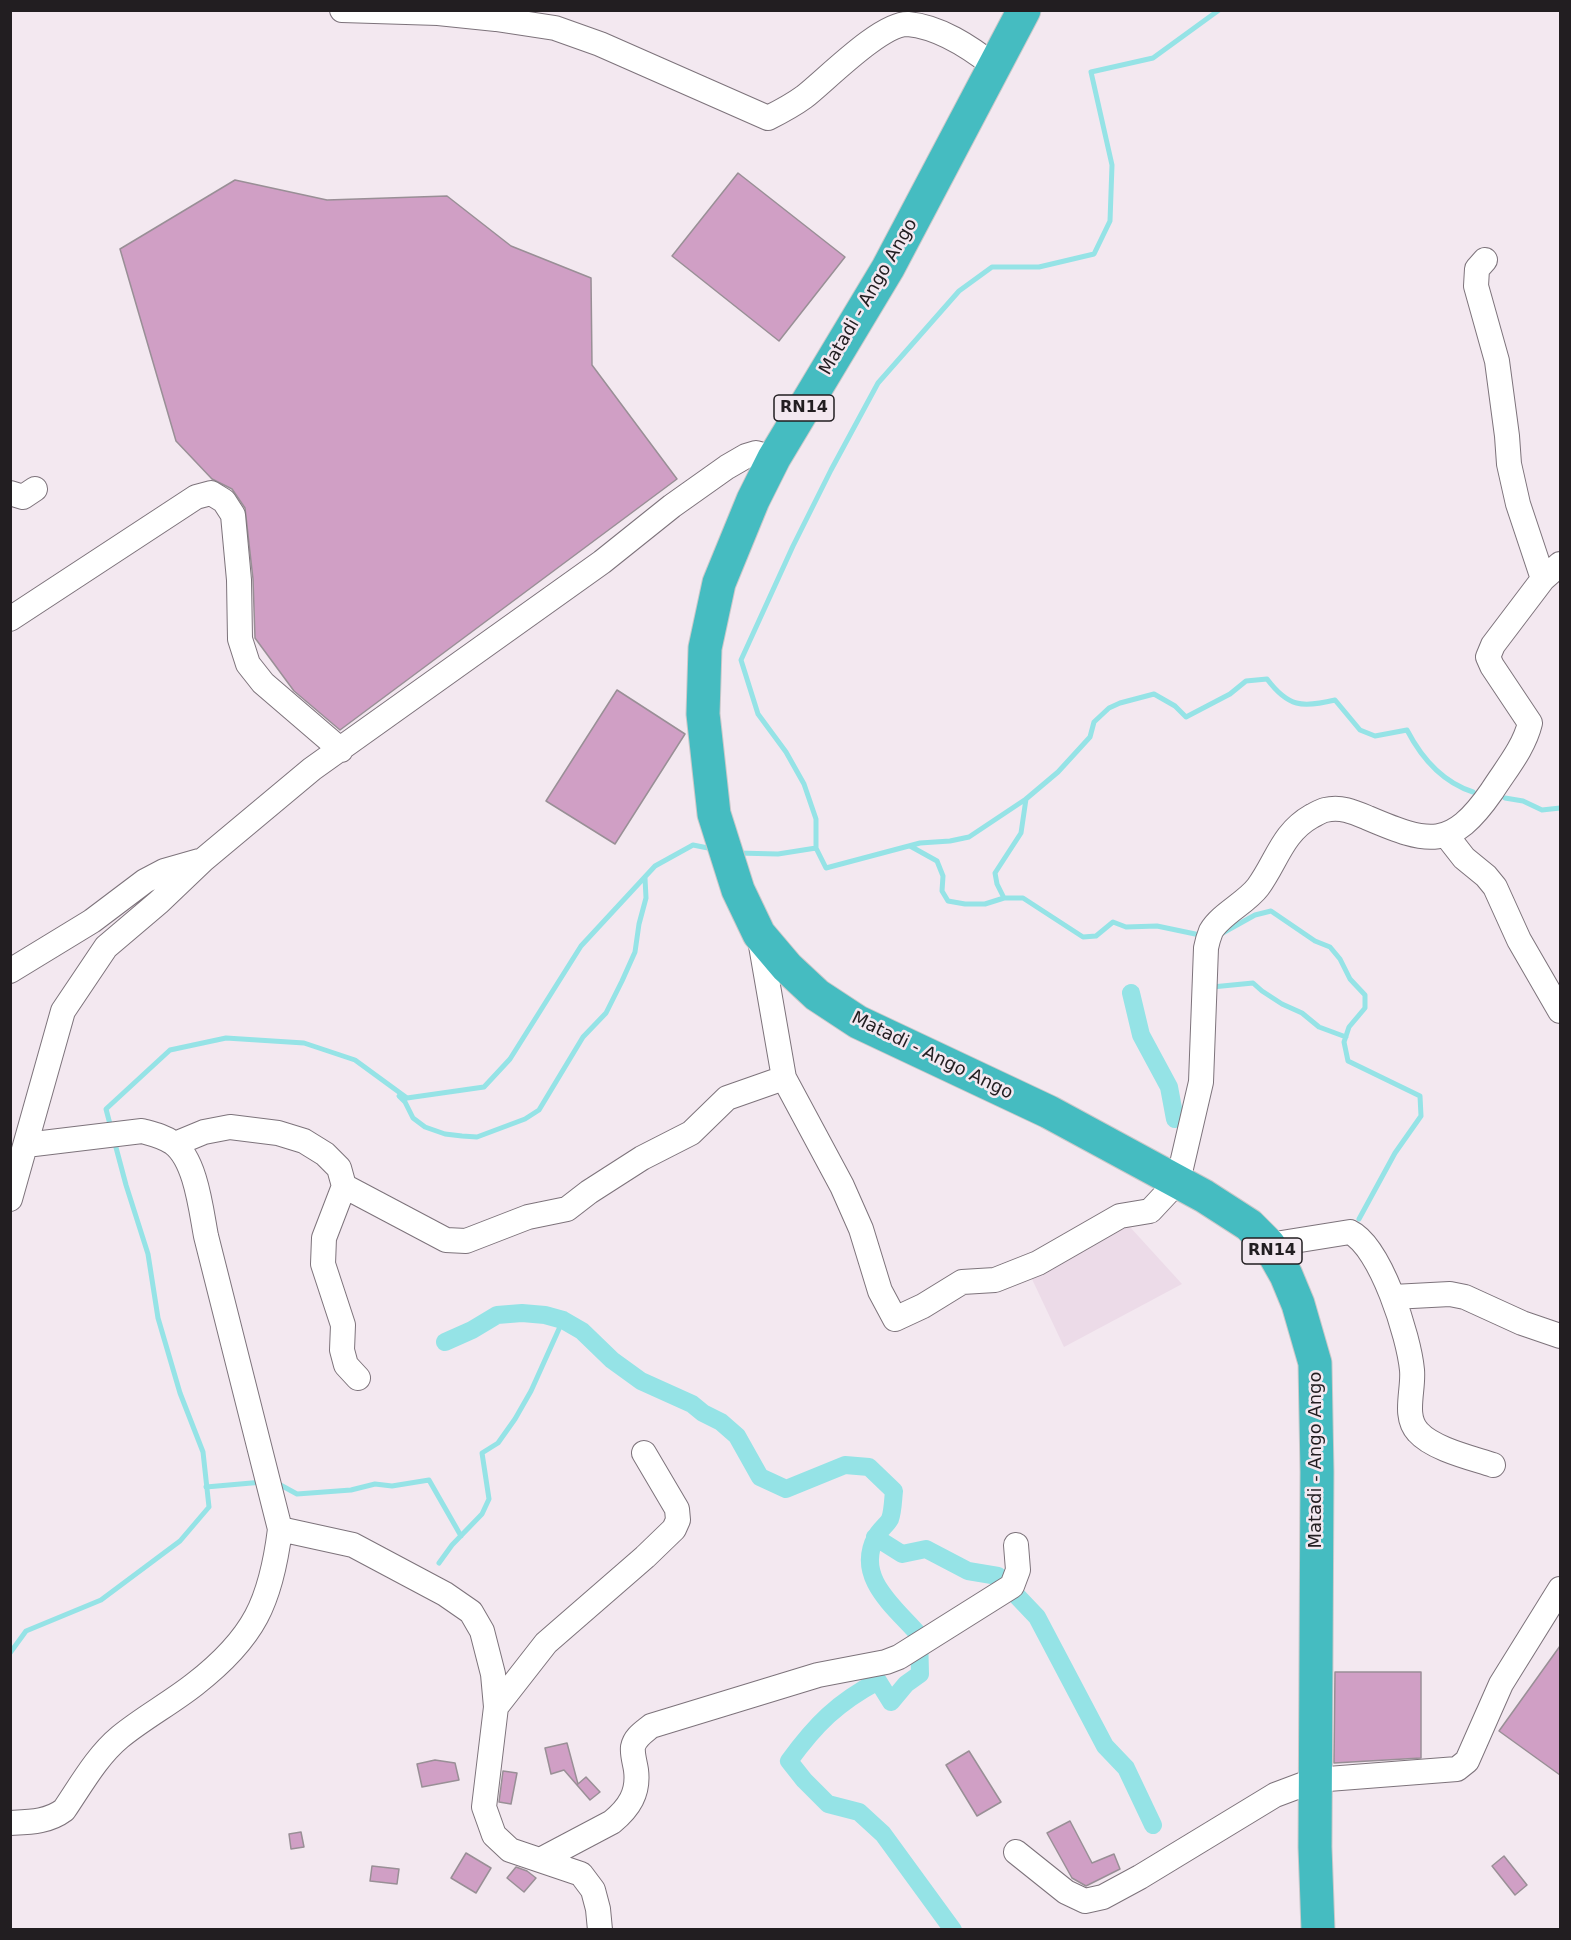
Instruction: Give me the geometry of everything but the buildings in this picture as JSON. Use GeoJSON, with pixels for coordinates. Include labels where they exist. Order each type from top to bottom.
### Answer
{"type":"FeatureCollection","features":[{"type":"Feature","properties":{"kind":"highway","name":"Matadi - Ango Ango"},"geometry":{"type":"LineString","coordinates":[[1024,10],[888,268],[774,458],[753,500],[719,583],[705,648],[703,714],[714,814],[738,890],[759,934],[787,967],[817,995],[858,1022],[1049,1112],[1178,1181],[1249,1225],[1269,1245],[1286,1275],[1298,1304],[1315,1363],[1317,1472],[1315,1847],[1318,1929]]}},
{"type":"Feature","properties":{"kind":"street"},"geometry":{"type":"LineString","coordinates":[[342,10],[438,12],[555,28],[600,44],[768,118],[803,98],[886,30],[906,24],[949,37],[973,50],[994,66]]}},
{"type":"Feature","properties":{"kind":"street"},"geometry":{"type":"LineString","coordinates":[[759,934],[784,1078],[842,1186],[861,1229],[880,1291],[895,1319],[923,1306],[962,1282],[995,1280],[1038,1263],[1120,1216],[1150,1211],[1178,1181],[1201,1082],[1206,948],[1212,930],[1251,896],[1266,877],[1281,845],[1300,823],[1324,810],[1347,809],[1401,832],[1424,838],[1446,835],[1464,825],[1482,805],[1527,737],[1530,723],[1488,657],[1493,645],[1552,572],[1518,504],[1509,464],[1497,361],[1476,286],[1478,269],[1485,260]]}},
{"type":"Feature","properties":{"kind":"street"},"geometry":{"type":"LineString","coordinates":[[10,1199],[63,1011],[106,947],[159,902],[203,860],[312,770],[602,562],[672,506],[746,456],[756,453],[774,458]]}},
{"type":"Feature","properties":{"kind":"street"},"geometry":{"type":"LineString","coordinates":[[10,493],[23,497],[35,489]]}},
{"type":"Feature","properties":{"kind":"street"},"geometry":{"type":"LineString","coordinates":[[10,619],[196,497],[211,493],[224,501],[233,515],[239,580],[240,639],[248,663],[263,683],[341,750]]}},
{"type":"Feature","properties":{"kind":"street"},"geometry":{"type":"LineString","coordinates":[[1446,835],[1464,858],[1486,876],[1495,887],[1519,940],[1560,1011]]}},
{"type":"Feature","properties":{"kind":"street"},"geometry":{"type":"LineString","coordinates":[[10,971],[92,921],[145,881],[164,871],[203,860]]}},
{"type":"Feature","properties":{"kind":"street"},"geometry":{"type":"LineString","coordinates":[[344,1186],[447,1240],[466,1241],[528,1216],[567,1209],[642,1158],[691,1132],[727,1098],[784,1078]]}},
{"type":"Feature","properties":{"kind":"street"},"geometry":{"type":"LineString","coordinates":[[175,1144],[204,1132],[230,1127],[278,1133],[304,1141],[325,1154],[339,1168],[344,1186],[324,1238],[323,1264],[343,1325],[342,1350],[346,1365],[358,1377]]}},
{"type":"Feature","properties":{"kind":"street"},"geometry":{"type":"LineString","coordinates":[[10,1822],[32,1822],[56,1816],[64,1810],[108,1748],[121,1736],[195,1684],[225,1658],[252,1626],[266,1598],[276,1566],[280,1529],[208,1246],[198,1192],[186,1160],[175,1144],[160,1136],[142,1131],[26,1145]]}},
{"type":"Feature","properties":{"kind":"street"},"geometry":{"type":"LineString","coordinates":[[1269,1245],[1350,1232],[1359,1236],[1368,1248],[1393,1297],[1407,1339],[1413,1372],[1411,1421],[1419,1433],[1436,1444],[1493,1466]]}},
{"type":"Feature","properties":{"kind":"street"},"geometry":{"type":"LineString","coordinates":[[1393,1297],[1450,1294],[1465,1297],[1522,1323],[1560,1336]]}},
{"type":"Feature","properties":{"kind":"street"},"geometry":{"type":"LineString","coordinates":[[496,1707],[546,1643],[674,1529],[678,1520],[677,1509],[644,1453]]}},
{"type":"Feature","properties":{"kind":"street"},"geometry":{"type":"LineString","coordinates":[[280,1529],[353,1545],[445,1594],[471,1612],[482,1631],[493,1674],[496,1707],[484,1807],[494,1835],[510,1850],[581,1874],[593,1890],[600,1929]]}},
{"type":"Feature","properties":{"kind":"street"},"geometry":{"type":"LineString","coordinates":[[542,1859],[612,1822],[634,1798],[638,1780],[633,1747],[638,1737],[651,1726],[818,1675],[886,1662],[899,1657],[1012,1586],[1018,1570],[1016,1545]]}},
{"type":"Feature","properties":{"kind":"street"},"geometry":{"type":"LineString","coordinates":[[1016,1852],[1066,1892],[1085,1901],[1103,1897],[1140,1877],[1275,1795],[1315,1780],[1457,1769],[1467,1761],[1501,1684],[1560,1589]]}},
{"type":"Feature","properties":{"kind":"shaded area"},"geometry":{"type":"Polygon","coordinates":[[[1120,1216],[1182,1284],[1064,1347],[1031,1277],[1120,1216]]]}},
{"type":"Feature","properties":{"kind":"waterway"},"geometry":{"type":"LineString","coordinates":[[737,853],[778,854],[816,848],[816,819],[804,784],[786,752],[758,714],[741,660],[793,546],[878,383],[959,291],[992,267],[1039,267],[1094,254],[1110,221],[1112,165],[1091,72],[1153,58],[1219,10]]}},
{"type":"Feature","properties":{"kind":"waterway"},"geometry":{"type":"LineString","coordinates":[[816,848],[826,868],[920,843],[969,837],[1026,799],[1058,772],[1090,737],[1094,722],[1109,708],[1154,694],[1175,706],[1186,717],[1230,694],[1246,681],[1267,679],[1282,695],[1296,703],[1313,704],[1335,700],[1360,730],[1375,736],[1407,730],[1419,750],[1442,775],[1473,792]]}},
{"type":"Feature","properties":{"kind":"waterway"},"geometry":{"type":"LineString","coordinates":[[1505,798],[1523,801],[1542,810],[1560,808]]}},
{"type":"Feature","properties":{"kind":"waterway"},"geometry":{"type":"LineString","coordinates":[[1004,898],[997,884],[995,873],[1021,833],[1026,799]]}},
{"type":"Feature","properties":{"kind":"waterway"},"geometry":{"type":"LineString","coordinates":[[111,1128],[106,1109],[170,1050],[226,1038],[304,1043],[355,1060],[407,1098],[484,1087],[510,1059],[581,946],[655,866],[693,845],[713,849]]}},
{"type":"Feature","properties":{"kind":"waterway"},"geometry":{"type":"LineString","coordinates":[[910,846],[937,861],[943,876],[942,891],[948,901],[985,904],[1004,898],[1023,898],[1083,937],[1096,936],[1113,922],[1126,927],[1157,926],[1200,935]]}},
{"type":"Feature","properties":{"kind":"waterway"},"geometry":{"type":"LineString","coordinates":[[399,1096],[405,1102],[413,1118],[425,1127],[445,1134],[462,1136],[477,1137],[525,1119],[539,1110],[583,1037],[606,1013],[622,981],[635,952],[646,898],[645,878]]}},
{"type":"Feature","properties":{"kind":"waterway"},"geometry":{"type":"LineString","coordinates":[[1219,935],[1255,915],[1271,911],[1315,941],[1330,947],[1340,959],[1350,979],[1365,995],[1365,1008],[1349,1027],[1344,1042],[1348,1061],[1420,1096],[1421,1116],[1395,1153],[1359,1219]]}},
{"type":"Feature","properties":{"kind":"waterway"},"geometry":{"type":"LineString","coordinates":[[1212,987],[1253,983],[1282,1004],[1302,1013],[1319,1027],[1346,1037]]}},
{"type":"Feature","properties":{"kind":"waterway"},"geometry":{"type":"LineString","coordinates":[[1131,993],[1141,1035],[1169,1087],[1175,1119]]}},
{"type":"Feature","properties":{"kind":"waterway"},"geometry":{"type":"LineString","coordinates":[[10,1653],[26,1631],[101,1600],[180,1541],[209,1507],[203,1452],[180,1393],[158,1318],[148,1254],[114,1140]]}},
{"type":"Feature","properties":{"kind":"waterway"},"geometry":{"type":"LineString","coordinates":[[445,1342],[497,1315],[522,1313],[545,1315],[563,1320],[582,1331],[612,1360],[641,1381],[692,1404],[703,1413],[721,1422],[737,1436],[760,1477],[786,1489],[845,1465],[869,1467],[894,1491],[890,1519],[876,1537],[871,1552],[870,1566],[874,1579],[889,1603],[919,1635],[920,1674],[906,1684],[891,1702],[878,1681],[864,1689],[828,1715],[789,1761],[828,1804],[859,1812],[883,1834],[953,1930]]}},
{"type":"Feature","properties":{"kind":"waterway"},"geometry":{"type":"LineString","coordinates":[[439,1563],[452,1545],[482,1514],[489,1499],[482,1453],[498,1443],[515,1419],[531,1391],[563,1320]]}},
{"type":"Feature","properties":{"kind":"waterway"},"geometry":{"type":"LineString","coordinates":[[275,1482],[297,1494],[351,1490],[375,1484],[392,1486],[429,1480],[461,1536]]}},
{"type":"Feature","properties":{"kind":"waterway"},"geometry":{"type":"LineString","coordinates":[[206,1487],[263,1482]]}},
{"type":"Feature","properties":{"kind":"waterway"},"geometry":{"type":"LineString","coordinates":[[875,1537],[902,1554],[926,1549],[968,1571],[998,1576],[1037,1617],[1105,1746],[1126,1768],[1153,1825]]}}]}
